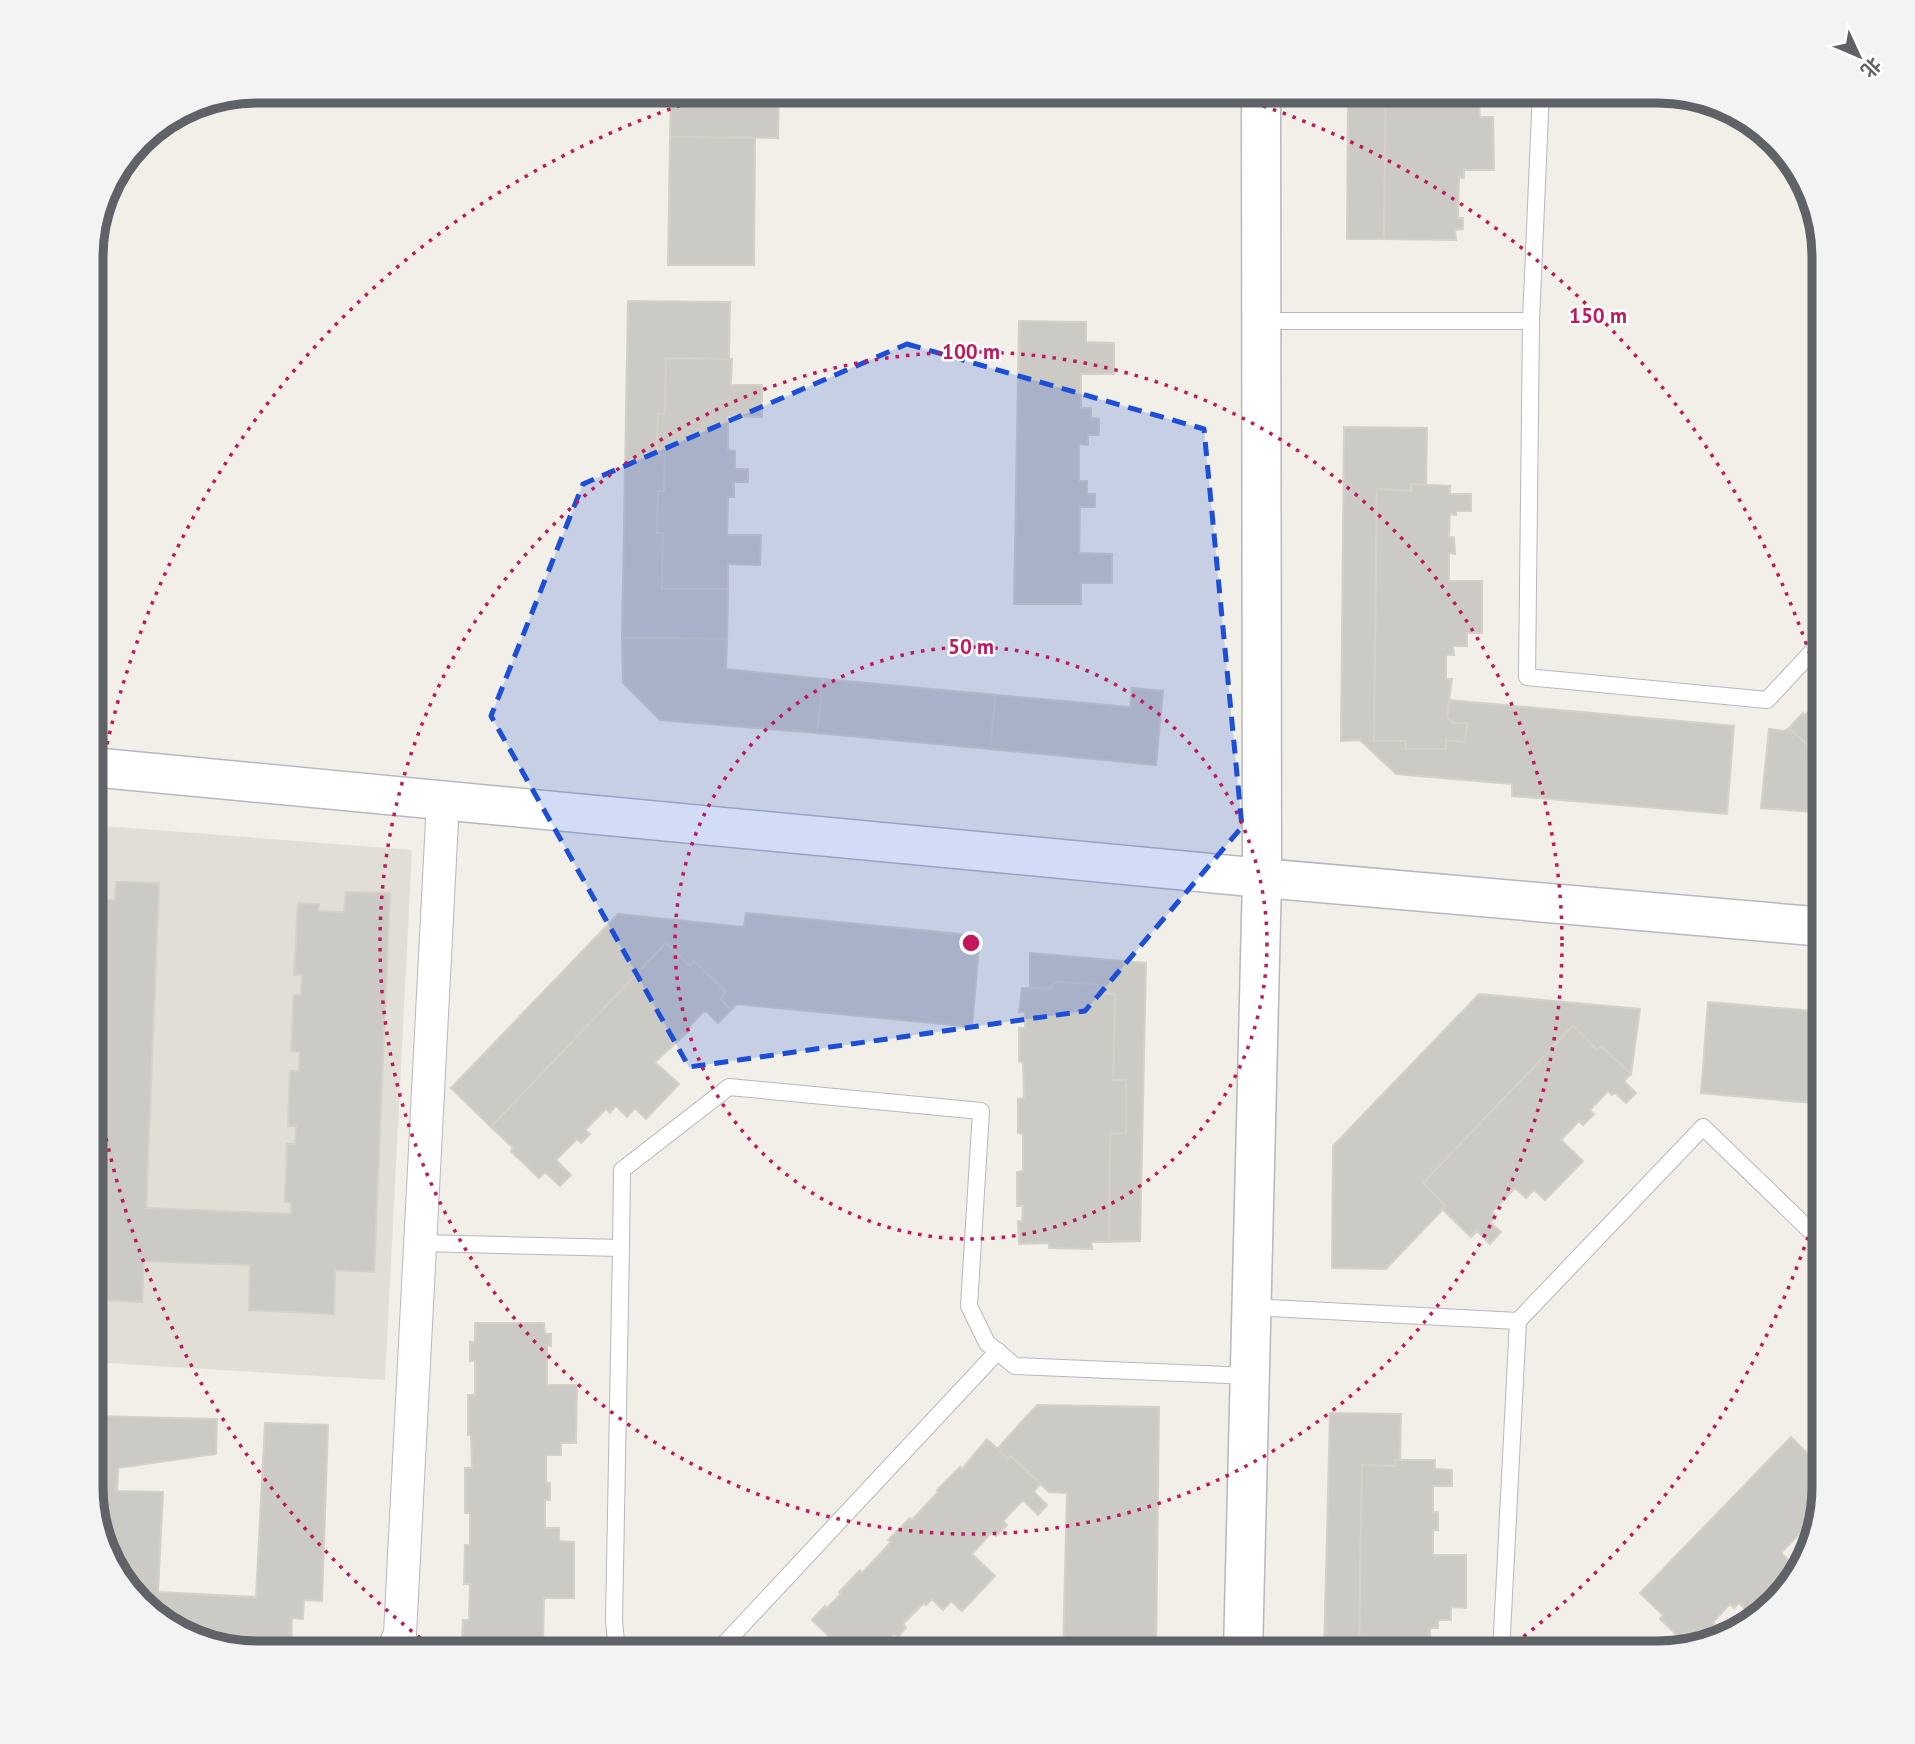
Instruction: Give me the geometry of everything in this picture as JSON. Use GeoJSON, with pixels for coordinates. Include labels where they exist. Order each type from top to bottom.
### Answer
{"type":"FeatureCollection","features":[{"type":"Feature","properties":{"kind":"street"},"geometry":{"type":"LineString","coordinates":[[1243,1641],[1262,878],[1261,103]]}},
{"type":"Feature","properties":{"kind":"street"},"geometry":{"type":"LineString","coordinates":[[104,768],[1262,878],[1812,926]]}},
{"type":"Feature","properties":{"kind":"street"},"geometry":{"type":"LineString","coordinates":[[397,1641],[400,1634],[443,801]]}},
{"type":"Feature","properties":{"kind":"lane"},"geometry":{"type":"LineString","coordinates":[[1540,103],[1531,321],[1527,677],[1767,700],[1811,653]]}},
{"type":"Feature","properties":{"kind":"lane"},"geometry":{"type":"LineString","coordinates":[[1261,321],[1531,321]]}},
{"type":"Feature","properties":{"kind":"lane"},"geometry":{"type":"LineString","coordinates":[[616,1641],[614,1620],[622,1170],[729,1087],[981,1111],[969,1307],[987,1343],[1015,1366],[1250,1376]]}},
{"type":"Feature","properties":{"kind":"lane"},"geometry":{"type":"LineString","coordinates":[[1502,1641],[1518,1321],[1703,1127],[1812,1232]]}},
{"type":"Feature","properties":{"kind":"lane"},"geometry":{"type":"LineString","coordinates":[[421,1243],[621,1248]]}},
{"type":"Feature","properties":{"kind":"lane"},"geometry":{"type":"LineString","coordinates":[[1251,1307],[1518,1321]]}},
{"type":"Feature","properties":{"kind":"lane"},"geometry":{"type":"LineString","coordinates":[[727,1641],[998,1351]]}},
{"type":"Feature","properties":{"kind":"highlighted area"},"geometry":{"type":"Polygon","coordinates":[[[907,344],[1204,429],[1242,827],[1085,1011],[689,1067],[491,716],[583,484],[907,344]]]}},
{"type":"Feature","properties":{"kind":"shaded area"},"geometry":{"type":"Polygon","coordinates":[[[104,826],[412,850],[385,1380],[104,1363],[104,826]]]}},
{"type":"Feature","properties":{"kind":"building"},"geometry":{"type":"Polygon","coordinates":[[[671,103],[779,103],[778,138],[670,137],[671,103]]]}},
{"type":"Feature","properties":{"kind":"building"},"geometry":{"type":"Polygon","coordinates":[[[1348,103],[1386,103],[1384,239],[1347,239],[1348,103]]]}},
{"type":"Feature","properties":{"kind":"building"},"geometry":{"type":"Polygon","coordinates":[[[1386,103],[1479,103],[1480,117],[1493,117],[1494,170],[1464,170],[1464,178],[1459,177],[1458,218],[1463,218],[1463,229],[1455,230],[1456,240],[1384,239],[1386,103]]]}},
{"type":"Feature","properties":{"kind":"building"},"geometry":{"type":"Polygon","coordinates":[[[670,137],[755,138],[754,265],[668,265],[670,137]]]}},
{"type":"Feature","properties":{"kind":"building"},"geometry":{"type":"Polygon","coordinates":[[[628,301],[730,302],[729,359],[666,358],[665,414],[658,414],[657,455],[665,455],[664,491],[658,491],[657,533],[663,533],[662,589],[728,589],[727,639],[622,638],[628,301]]]}},
{"type":"Feature","properties":{"kind":"building"},"geometry":{"type":"Polygon","coordinates":[[[1019,321],[1086,322],[1086,342],[1114,343],[1114,374],[1081,374],[1081,408],[1091,408],[1091,418],[1099,419],[1099,435],[1088,435],[1088,445],[1079,444],[1079,481],[1087,481],[1087,494],[1095,494],[1095,507],[1080,507],[1079,553],[1112,554],[1112,583],[1081,583],[1081,604],[1014,604],[1019,321]]]}},
{"type":"Feature","properties":{"kind":"building"},"geometry":{"type":"Polygon","coordinates":[[[666,358],[732,359],[731,385],[762,385],[762,417],[728,416],[728,450],[735,451],[735,469],[748,469],[748,482],[734,482],[734,497],[728,497],[727,535],[761,535],[760,565],[728,564],[728,589],[662,589],[663,533],[657,533],[658,491],[664,491],[665,455],[657,455],[658,414],[665,414],[666,358]]]}},
{"type":"Feature","properties":{"kind":"building"},"geometry":{"type":"Polygon","coordinates":[[[1344,427],[1427,428],[1426,485],[1411,484],[1411,491],[1377,489],[1374,741],[1406,741],[1406,749],[1446,749],[1446,740],[1465,742],[1467,723],[1453,723],[1447,717],[1450,700],[1734,726],[1727,814],[1512,796],[1512,784],[1396,774],[1360,740],[1341,741],[1344,427]]]}},
{"type":"Feature","properties":{"kind":"building"},"geometry":{"type":"Polygon","coordinates":[[[1411,484],[1450,486],[1450,494],[1471,494],[1471,511],[1456,511],[1456,515],[1450,514],[1449,537],[1454,537],[1455,554],[1449,553],[1449,581],[1482,581],[1482,633],[1467,633],[1467,646],[1453,646],[1454,655],[1446,655],[1446,679],[1452,679],[1447,717],[1453,723],[1467,723],[1465,742],[1446,740],[1446,749],[1406,749],[1406,741],[1374,741],[1377,489],[1411,491],[1411,484]]]}},
{"type":"Feature","properties":{"kind":"building"},"geometry":{"type":"Polygon","coordinates":[[[622,638],[727,639],[726,669],[823,679],[817,733],[660,720],[623,683],[622,638]]]}},
{"type":"Feature","properties":{"kind":"building"},"geometry":{"type":"Polygon","coordinates":[[[823,679],[996,695],[990,749],[817,733],[823,679]]]}},
{"type":"Feature","properties":{"kind":"building"},"geometry":{"type":"Polygon","coordinates":[[[1132,688],[1163,691],[1156,765],[990,749],[996,695],[1130,707],[1132,688]]]}},
{"type":"Feature","properties":{"kind":"building"},"geometry":{"type":"Polygon","coordinates":[[[1811,709],[1811,748],[1789,728],[1803,713],[1805,715],[1811,709]]]}},
{"type":"Feature","properties":{"kind":"building"},"geometry":{"type":"Polygon","coordinates":[[[1789,728],[1811,748],[1808,753],[1811,756],[1811,812],[1761,808],[1769,729],[1784,731],[1789,728]]]}},
{"type":"Feature","properties":{"kind":"building"},"geometry":{"type":"Polygon","coordinates":[[[116,882],[159,883],[146,1208],[291,1214],[291,1202],[285,1202],[287,1144],[295,1144],[296,1126],[288,1126],[290,1071],[299,1071],[300,1052],[291,1051],[294,995],[301,995],[302,975],[294,975],[298,903],[319,904],[318,911],[344,912],[346,892],[390,893],[374,1272],[335,1270],[334,1314],[249,1310],[250,1265],[144,1261],[142,1302],[104,1301],[104,900],[115,900],[116,882]]]}},
{"type":"Feature","properties":{"kind":"building"},"geometry":{"type":"Polygon","coordinates":[[[746,913],[980,936],[972,1027],[737,1004],[731,1010],[720,999],[726,992],[694,961],[690,966],[666,943],[491,1127],[451,1088],[618,914],[744,927],[746,913]]]}},
{"type":"Feature","properties":{"kind":"building"},"geometry":{"type":"Polygon","coordinates":[[[666,943],[690,966],[694,961],[726,992],[720,999],[731,1010],[718,1023],[707,1012],[703,1012],[687,1029],[689,1031],[655,1062],[679,1084],[646,1119],[635,1108],[627,1117],[616,1106],[610,1113],[606,1109],[585,1130],[590,1134],[581,1143],[577,1139],[556,1160],[571,1175],[560,1186],[545,1172],[539,1178],[491,1127],[666,943]]]}},
{"type":"Feature","properties":{"kind":"building"},"geometry":{"type":"Polygon","coordinates":[[[1030,953],[1146,963],[1140,1241],[1109,1242],[1110,1134],[1126,1133],[1126,1080],[1113,1080],[1115,994],[1097,993],[1097,984],[1055,982],[1050,989],[1030,988],[1030,953]]]}},
{"type":"Feature","properties":{"kind":"building"},"geometry":{"type":"Polygon","coordinates":[[[1055,982],[1097,984],[1097,993],[1115,994],[1113,1080],[1126,1080],[1126,1133],[1110,1134],[1109,1242],[1091,1242],[1092,1249],[1049,1248],[1049,1243],[1019,1244],[1018,1221],[1022,1221],[1023,1206],[1017,1206],[1017,1172],[1023,1171],[1023,1134],[1018,1133],[1018,1099],[1024,1098],[1023,1063],[1019,1061],[1019,1028],[1025,1028],[1025,1012],[1019,1012],[1022,988],[1050,989],[1055,982]]]}},
{"type":"Feature","properties":{"kind":"building"},"geometry":{"type":"Polygon","coordinates":[[[1479,994],[1640,1009],[1631,1074],[1601,1046],[1597,1050],[1573,1026],[1423,1183],[1446,1206],[1386,1269],[1332,1268],[1333,1146],[1479,994]]]}},
{"type":"Feature","properties":{"kind":"building"},"geometry":{"type":"Polygon","coordinates":[[[1708,1002],[1812,1011],[1812,1103],[1701,1093],[1708,1002]]]}},
{"type":"Feature","properties":{"kind":"building"},"geometry":{"type":"Polygon","coordinates":[[[1573,1026],[1597,1050],[1601,1046],[1631,1074],[1624,1081],[1636,1093],[1626,1103],[1615,1093],[1612,1095],[1608,1091],[1590,1110],[1594,1114],[1583,1125],[1579,1121],[1561,1140],[1583,1161],[1545,1200],[1534,1190],[1526,1198],[1515,1188],[1492,1212],[1496,1216],[1490,1222],[1501,1232],[1490,1244],[1477,1231],[1471,1237],[1443,1210],[1446,1206],[1423,1183],[1573,1026]]]}},
{"type":"Feature","properties":{"kind":"building"},"geometry":{"type":"Polygon","coordinates":[[[475,1323],[544,1323],[545,1334],[551,1334],[551,1346],[547,1345],[547,1385],[577,1385],[576,1443],[561,1443],[561,1455],[546,1455],[546,1482],[550,1483],[550,1500],[545,1500],[545,1528],[559,1528],[559,1541],[574,1542],[574,1598],[544,1598],[543,1639],[548,1641],[462,1641],[463,1620],[469,1620],[470,1584],[464,1584],[465,1545],[470,1545],[470,1513],[465,1513],[465,1468],[472,1468],[471,1435],[468,1435],[468,1395],[475,1395],[475,1361],[470,1361],[470,1342],[475,1342],[475,1323]]]}},
{"type":"Feature","properties":{"kind":"building"},"geometry":{"type":"Polygon","coordinates":[[[1037,1405],[1159,1407],[1156,1641],[1063,1641],[1067,1493],[1049,1492],[1011,1456],[1008,1459],[997,1449],[1037,1405]]]}},
{"type":"Feature","properties":{"kind":"building"},"geometry":{"type":"Polygon","coordinates":[[[1330,1413],[1401,1414],[1400,1460],[1395,1460],[1395,1466],[1362,1465],[1359,1641],[1324,1641],[1330,1413]]]}},
{"type":"Feature","properties":{"kind":"building"},"geometry":{"type":"Polygon","coordinates":[[[104,1416],[217,1419],[216,1454],[118,1468],[117,1491],[163,1492],[158,1592],[256,1597],[265,1423],[328,1425],[322,1601],[304,1600],[303,1619],[292,1618],[291,1641],[227,1638],[189,1625],[148,1596],[124,1564],[108,1527],[104,1497],[104,1416]]]}},
{"type":"Feature","properties":{"kind":"building"},"geometry":{"type":"Polygon","coordinates":[[[1791,1437],[1812,1458],[1812,1487],[1805,1533],[1802,1536],[1799,1534],[1781,1553],[1791,1563],[1774,1588],[1759,1603],[1748,1612],[1739,1603],[1734,1608],[1730,1604],[1713,1622],[1716,1625],[1710,1631],[1680,1639],[1660,1619],[1663,1615],[1640,1593],[1791,1437]]]}},
{"type":"Feature","properties":{"kind":"building"},"geometry":{"type":"Polygon","coordinates":[[[987,1439],[1008,1459],[1011,1456],[1040,1484],[1034,1492],[1047,1505],[1038,1515],[1023,1500],[1003,1521],[1007,1525],[996,1536],[992,1532],[972,1554],[995,1576],[962,1611],[951,1601],[943,1610],[932,1599],[926,1605],[924,1603],[903,1624],[906,1628],[898,1637],[894,1634],[887,1641],[834,1641],[812,1620],[841,1594],[839,1592],[860,1570],[862,1573],[891,1542],[888,1540],[910,1518],[912,1520],[937,1490],[960,1467],[962,1469],[987,1439]]]}},
{"type":"Feature","properties":{"kind":"building"},"geometry":{"type":"Polygon","coordinates":[[[1395,1460],[1435,1460],[1435,1469],[1452,1470],[1452,1486],[1433,1486],[1433,1512],[1438,1512],[1438,1530],[1433,1530],[1433,1555],[1466,1555],[1466,1608],[1451,1607],[1451,1620],[1438,1620],[1438,1628],[1430,1628],[1430,1641],[1359,1641],[1362,1465],[1395,1466],[1395,1460]]]}}]}
